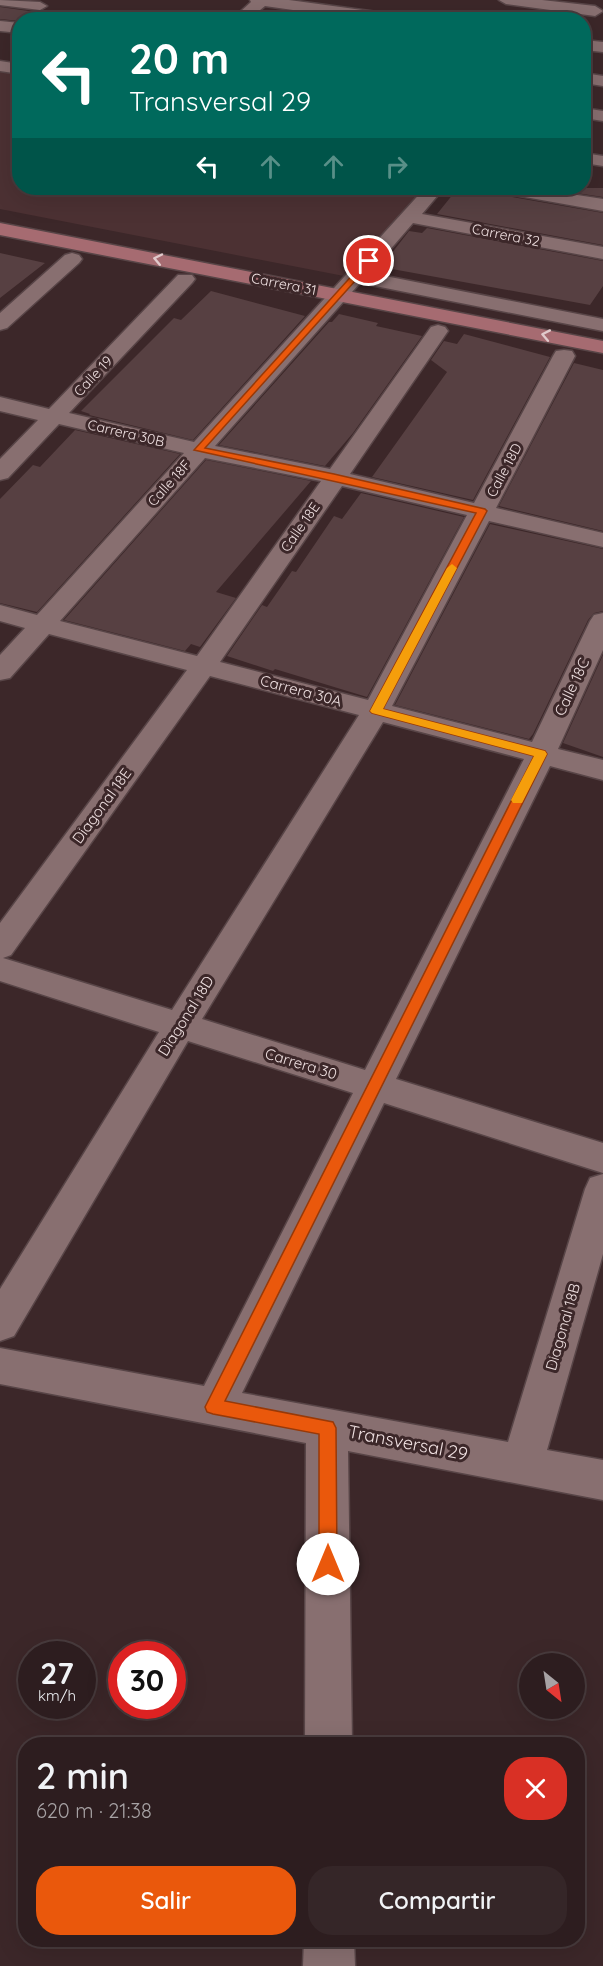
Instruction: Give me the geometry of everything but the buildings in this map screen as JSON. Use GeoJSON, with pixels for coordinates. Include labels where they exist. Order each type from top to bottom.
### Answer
{"type":"FeatureCollection","features":[{"type":"Feature","properties":{"kind":"main road","name":"Carrera 31"},"geometry":{"type":"LineString","coordinates":[[0,229],[333,301],[438,331],[603,363]]}},
{"type":"Feature","properties":{"kind":"main road","name":"Carrera 31"},"geometry":{"type":"LineString","coordinates":[[0,246],[185,279],[333,301],[595,345]]}},
{"type":"Feature","properties":{"kind":"street"},"geometry":{"type":"LineString","coordinates":[[257,0],[341,12]]}},
{"type":"Feature","properties":{"kind":"street"},"geometry":{"type":"LineString","coordinates":[[506,0],[600,6]]}},
{"type":"Feature","properties":{"kind":"street"},"geometry":{"type":"LineString","coordinates":[[0,1],[45,3]]}},
{"type":"Feature","properties":{"kind":"street"},"geometry":{"type":"LineString","coordinates":[[248,12],[262,1]]}},
{"type":"Feature","properties":{"kind":"street"},"geometry":{"type":"LineString","coordinates":[[32,12],[45,3]]}},
{"type":"Feature","properties":{"kind":"street","name":"Calle 18F"},"geometry":{"type":"LineString","coordinates":[[0,672],[429,195]]}},
{"type":"Feature","properties":{"kind":"street"},"geometry":{"type":"LineString","coordinates":[[544,195],[603,205]]}},
{"type":"Feature","properties":{"kind":"street","name":"Carrera 32"},"geometry":{"type":"LineString","coordinates":[[409,217],[603,253]]}},
{"type":"Feature","properties":{"kind":"street"},"geometry":{"type":"LineString","coordinates":[[0,324],[72,259]]}},
{"type":"Feature","properties":{"kind":"street"},"geometry":{"type":"LineString","coordinates":[[355,276],[602,322],[595,345]]}},
{"type":"Feature","properties":{"kind":"street","name":"Calle 19"},"geometry":{"type":"LineString","coordinates":[[0,473],[185,279]]}},
{"type":"Feature","properties":{"kind":"street","name":"Calle 18E"},"geometry":{"type":"LineString","coordinates":[[204,666],[438,331]]}},
{"type":"Feature","properties":{"kind":"street","name":"Calle 18D"},"geometry":{"type":"LineString","coordinates":[[376,711],[564,356]]}},
{"type":"Feature","properties":{"kind":"street","name":"Carrera 30B"},"geometry":{"type":"LineString","coordinates":[[0,404],[199,450],[334,477],[603,540]]}},
{"type":"Feature","properties":{"kind":"street","name":"Carrera 30A"},"geometry":{"type":"LineString","coordinates":[[0,613],[603,770]]}},
{"type":"Feature","properties":{"kind":"street","name":"Calle 18C"},"geometry":{"type":"LineString","coordinates":[[213,1407],[541,754],[603,621]]}},
{"type":"Feature","properties":{"kind":"street","name":"Diagonal 18E"},"geometry":{"type":"LineString","coordinates":[[0,947],[204,666]]}},
{"type":"Feature","properties":{"kind":"street","name":"Diagonal 18D"},"geometry":{"type":"LineString","coordinates":[[0,1324],[180,1026],[376,711]]}},
{"type":"Feature","properties":{"kind":"street","name":"Carrera 30"},"geometry":{"type":"LineString","coordinates":[[0,969],[603,1158]]}},
{"type":"Feature","properties":{"kind":"street","name":"Diagonal 18B"},"geometry":{"type":"LineString","coordinates":[[522,1465],[603,1189]]}},
{"type":"Feature","properties":{"kind":"street","name":"Transversal 29"},"geometry":{"type":"LineString","coordinates":[[0,1366],[603,1480]]}},
{"type":"Feature","properties":{"kind":"street"},"geometry":{"type":"LineString","coordinates":[[327,1428],[328,1737]]}},
{"type":"Feature","properties":{"kind":"street"},"geometry":{"type":"LineString","coordinates":[[329,1947],[329,1966]]}},
{"type":"Feature","properties":{"kind":"shaded area"},"geometry":{"type":"Polygon","coordinates":[[[0,69],[12,71],[12,195],[419,195],[349,277],[0,209],[0,69]]]}},
{"type":"Feature","properties":{"kind":"slow traffic"},"geometry":{"type":"LineString","coordinates":[[452,568],[376,711],[541,754],[517,800]]}},
{"type":"Feature","properties":{"kind":"route"},"geometry":{"type":"LineString","coordinates":[[328,1564],[327,1428],[213,1407],[541,754],[376,711],[482,511],[334,477],[199,450],[369,261]]}}]}
